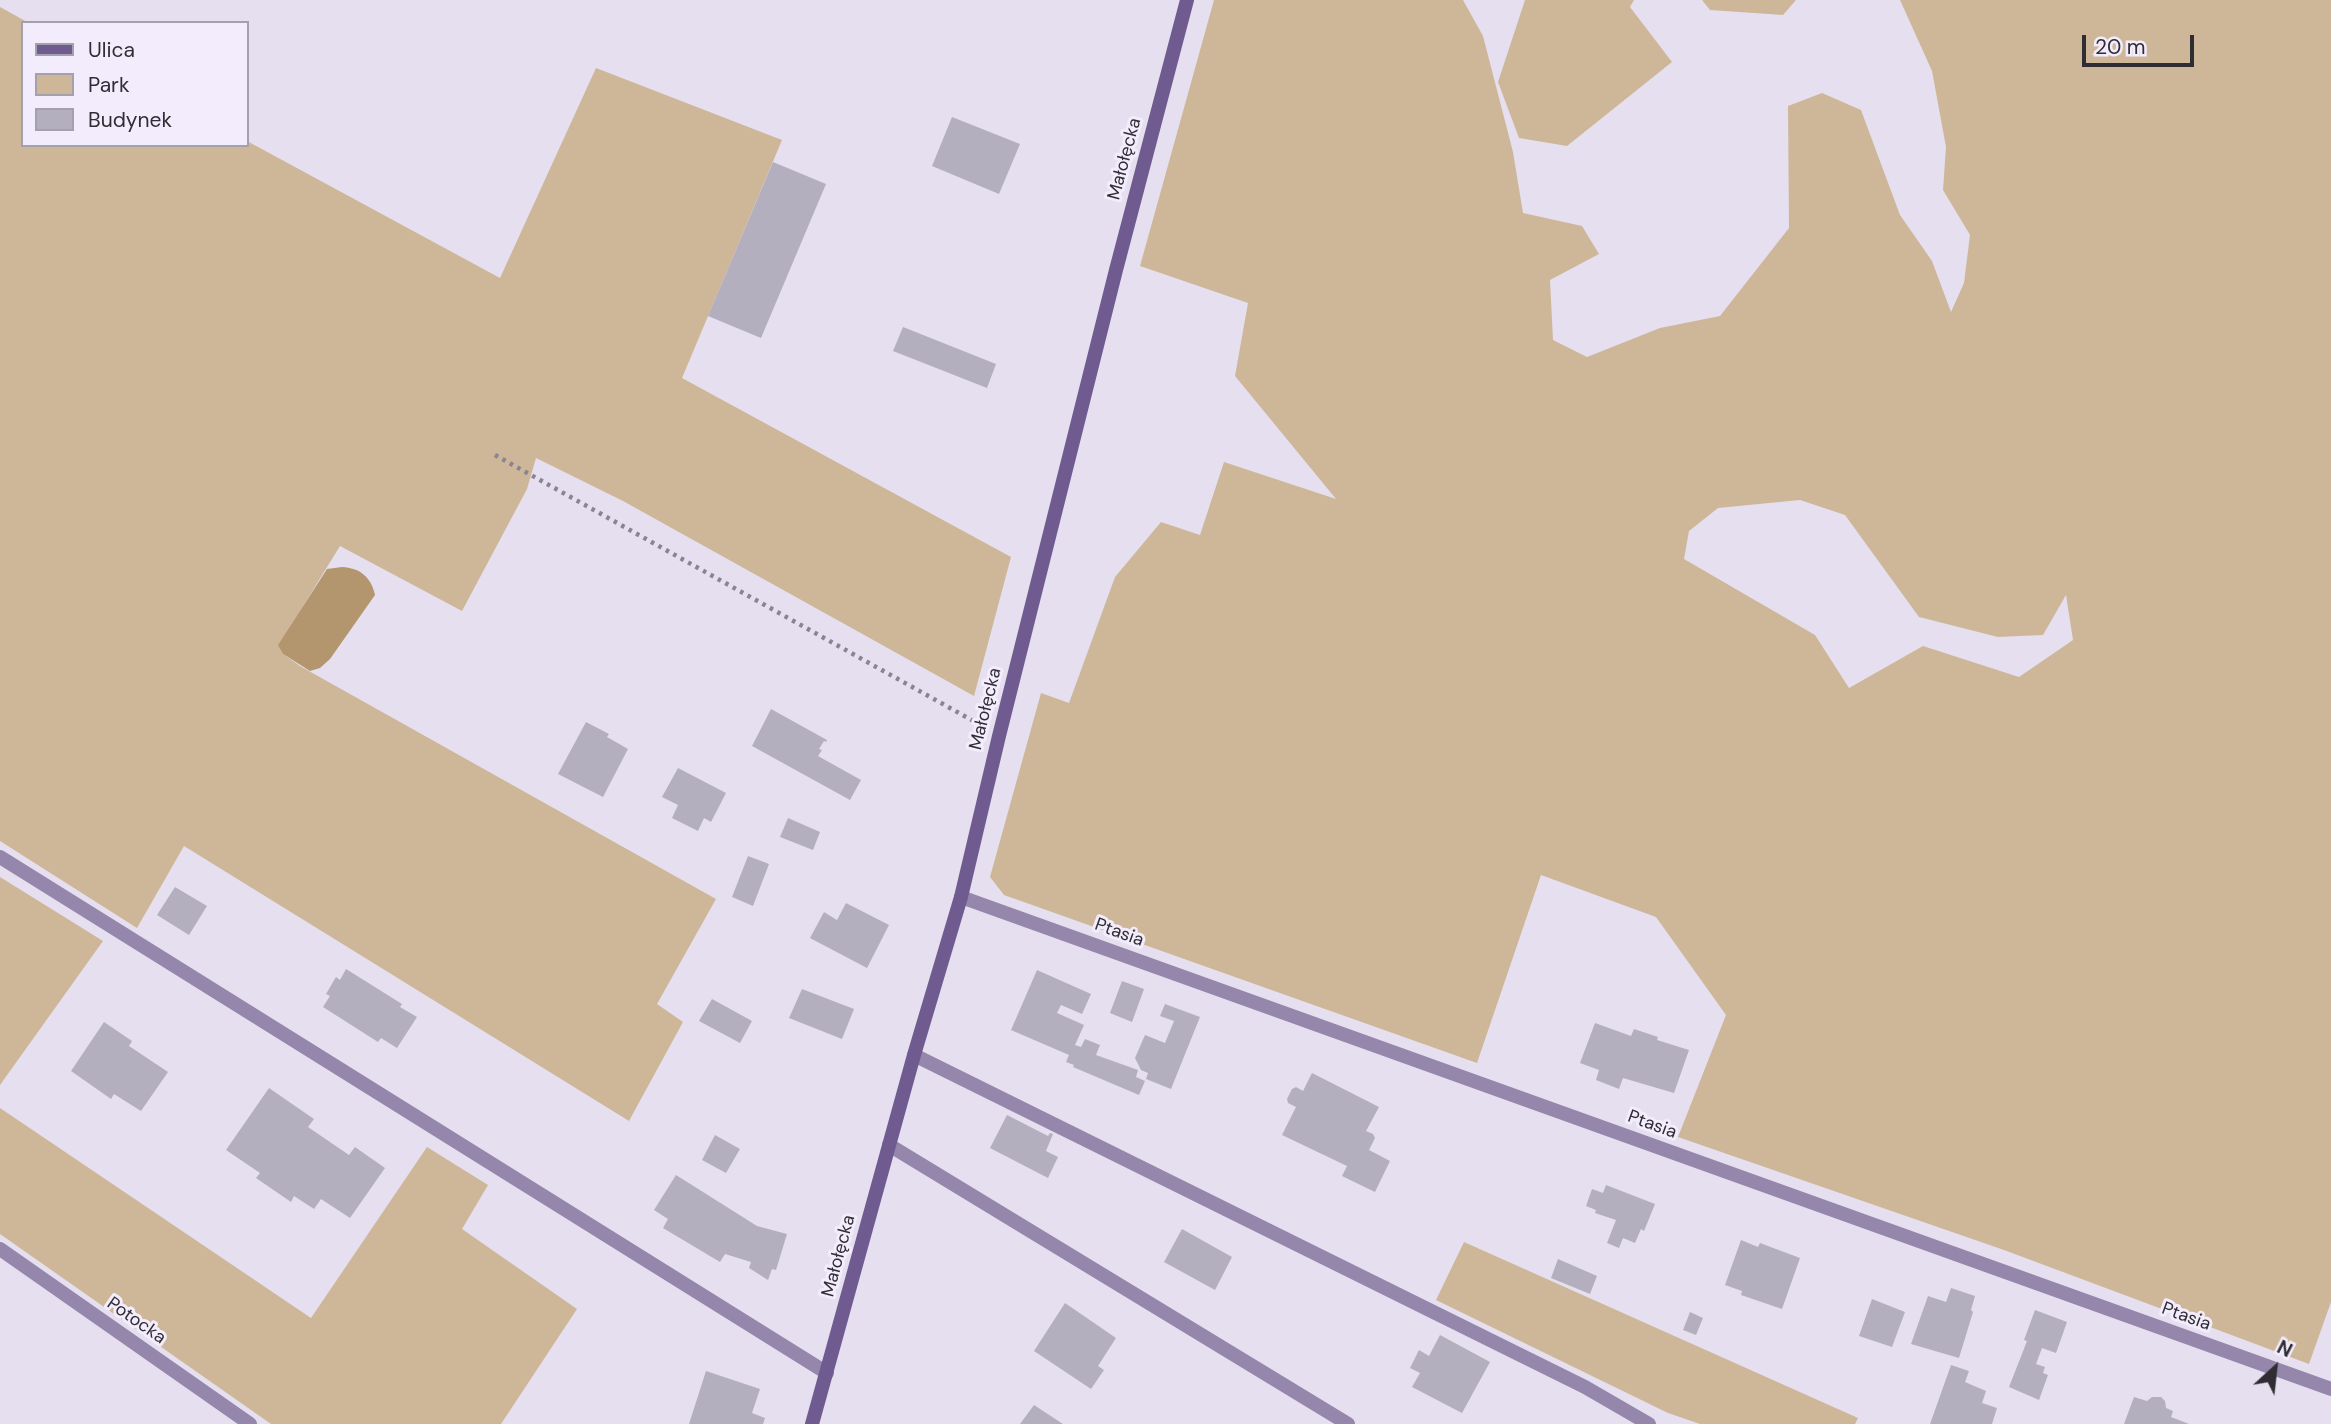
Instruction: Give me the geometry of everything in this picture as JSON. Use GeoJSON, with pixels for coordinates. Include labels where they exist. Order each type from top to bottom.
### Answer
{"type":"FeatureCollection","features":[{"type":"Feature","properties":{"kind":"street","name":"Małołęcka"},"geometry":{"type":"LineString","coordinates":[[812,1424],[914,1055],[961,897],[1116,270],[1187,0]]}},
{"type":"Feature","properties":{"kind":"street"},"geometry":{"type":"LineString","coordinates":[[0,857],[827,1373]]}},
{"type":"Feature","properties":{"kind":"street","name":"Ptasia"},"geometry":{"type":"LineString","coordinates":[[961,897],[2331,1389]]}},
{"type":"Feature","properties":{"kind":"street"},"geometry":{"type":"LineString","coordinates":[[914,1055],[1585,1387],[1648,1424]]}},
{"type":"Feature","properties":{"kind":"street"},"geometry":{"type":"LineString","coordinates":[[890,1145],[1348,1424]]}},
{"type":"Feature","properties":{"kind":"street","name":"Potocka"},"geometry":{"type":"LineString","coordinates":[[0,1249],[250,1424]]}},
{"type":"Feature","properties":{"kind":"path"},"geometry":{"type":"LineString","coordinates":[[495,455],[999,736]]}},
{"type":"Feature","properties":{"kind":"green space"},"geometry":{"type":"Polygon","coordinates":[[[1214,0],[1463,0],[1483,36],[1513,152],[1523,213],[1582,226],[1599,254],[1550,280],[1553,340],[1587,357],[1660,328],[1720,316],[1789,228],[1788,106],[1822,93],[1861,110],[1900,215],[1932,261],[1951,312],[1964,283],[1970,235],[1943,190],[1946,147],[1932,71],[1900,0],[2331,0],[2331,1302],[2309,1364],[2004,1250],[1678,1137],[1726,1015],[1656,917],[1541,875],[1477,1063],[1004,895],[990,877],[1041,693],[1069,703],[1115,577],[1161,522],[1200,535],[1224,462],[1336,499],[1235,376],[1248,303],[1140,266],[1214,0]],[[1800,500],[1718,508],[1689,531],[1684,559],[1815,635],[1849,688],[1923,646],[2019,677],[2073,640],[2066,595],[2043,635],[1998,637],[1919,617],[1845,515],[1800,500]]]}},
{"type":"Feature","properties":{"kind":"green space"},"geometry":{"type":"Polygon","coordinates":[[[1525,0],[1634,0],[1630,7],[1672,62],[1567,146],[1519,138],[1498,82],[1525,0]]]}},
{"type":"Feature","properties":{"kind":"green space"},"geometry":{"type":"Polygon","coordinates":[[[1702,0],[1796,0],[1783,15],[1710,10],[1702,0]]]}},
{"type":"Feature","properties":{"kind":"green space"},"geometry":{"type":"Polygon","coordinates":[[[0,7],[25,21],[21,21],[21,147],[248,147],[248,142],[500,278],[596,68],[782,140],[682,378],[1011,557],[974,696],[623,501],[536,458],[527,489],[462,611],[340,546],[279,645],[283,654],[300,666],[716,899],[657,1004],[683,1022],[629,1121],[184,846],[137,928],[0,841],[0,7]]]}},
{"type":"Feature","properties":{"kind":"green space"},"geometry":{"type":"Polygon","coordinates":[[[0,877],[103,941],[0,1085],[0,877]]]}},
{"type":"Feature","properties":{"kind":"green space"},"geometry":{"type":"Polygon","coordinates":[[[0,1108],[311,1318],[427,1147],[488,1185],[462,1229],[577,1309],[501,1424],[271,1424],[0,1234],[0,1108]]]}},
{"type":"Feature","properties":{"kind":"green space"},"geometry":{"type":"Polygon","coordinates":[[[1464,1242],[1858,1418],[1855,1424],[1700,1424],[1668,1413],[1436,1300],[1464,1242]]]}},
{"type":"Feature","properties":{"kind":"shaded area"},"geometry":{"type":"Polygon","coordinates":[[[327,569],[354,569],[364,575],[371,583],[375,595],[330,659],[320,668],[310,671],[283,654],[278,645],[327,569]]]}},
{"type":"Feature","properties":{"kind":"building"},"geometry":{"type":"Polygon","coordinates":[[[952,117],[1020,144],[999,194],[932,166],[952,117]]]}},
{"type":"Feature","properties":{"kind":"building"},"geometry":{"type":"Polygon","coordinates":[[[773,162],[826,184],[761,338],[708,316],[773,162]]]}},
{"type":"Feature","properties":{"kind":"building"},"geometry":{"type":"Polygon","coordinates":[[[903,327],[996,364],[987,388],[893,351],[903,327]]]}},
{"type":"Feature","properties":{"kind":"building"},"geometry":{"type":"Polygon","coordinates":[[[771,709],[827,740],[819,749],[822,750],[818,756],[861,780],[850,800],[752,746],[771,709]]]}},
{"type":"Feature","properties":{"kind":"building"},"geometry":{"type":"Polygon","coordinates":[[[586,722],[609,734],[607,737],[628,749],[603,797],[558,774],[586,722]]]}},
{"type":"Feature","properties":{"kind":"building"},"geometry":{"type":"Polygon","coordinates":[[[678,768],[726,793],[711,822],[704,818],[698,831],[672,818],[678,805],[662,797],[678,768]]]}},
{"type":"Feature","properties":{"kind":"building"},"geometry":{"type":"Polygon","coordinates":[[[788,818],[820,832],[813,850],[780,837],[788,818]]]}},
{"type":"Feature","properties":{"kind":"building"},"geometry":{"type":"Polygon","coordinates":[[[748,856],[769,864],[753,906],[732,897],[748,856]]]}},
{"type":"Feature","properties":{"kind":"building"},"geometry":{"type":"Polygon","coordinates":[[[175,887],[207,906],[189,935],[157,915],[175,887]]]}},
{"type":"Feature","properties":{"kind":"building"},"geometry":{"type":"Polygon","coordinates":[[[846,903],[889,925],[867,968],[810,938],[824,912],[837,920],[846,903]]]}},
{"type":"Feature","properties":{"kind":"building"},"geometry":{"type":"Polygon","coordinates":[[[346,969],[402,1004],[400,1007],[417,1017],[397,1048],[381,1038],[378,1042],[323,1007],[330,996],[326,994],[336,977],[340,980],[346,969]]]}},
{"type":"Feature","properties":{"kind":"building"},"geometry":{"type":"Polygon","coordinates":[[[1037,970],[1091,994],[1082,1014],[1061,1005],[1057,1013],[1084,1025],[1075,1045],[1081,1047],[1085,1039],[1100,1045],[1096,1055],[1138,1070],[1136,1077],[1145,1081],[1139,1095],[1073,1067],[1074,1065],[1066,1062],[1069,1055],[1011,1030],[1037,970]]]}},
{"type":"Feature","properties":{"kind":"building"},"geometry":{"type":"Polygon","coordinates":[[[1122,981],[1144,989],[1132,1022],[1110,1013],[1122,981]]]}},
{"type":"Feature","properties":{"kind":"building"},"geometry":{"type":"Polygon","coordinates":[[[802,989],[854,1009],[842,1039],[789,1018],[802,989]]]}},
{"type":"Feature","properties":{"kind":"building"},"geometry":{"type":"Polygon","coordinates":[[[712,999],[752,1021],[740,1043],[699,1021],[712,999]]]}},
{"type":"Feature","properties":{"kind":"building"},"geometry":{"type":"Polygon","coordinates":[[[1165,1004],[1200,1017],[1171,1089],[1146,1079],[1148,1073],[1141,1070],[1135,1058],[1145,1035],[1165,1043],[1174,1021],[1160,1016],[1165,1004]]]}},
{"type":"Feature","properties":{"kind":"building"},"geometry":{"type":"Polygon","coordinates":[[[104,1022],[132,1041],[129,1046],[168,1072],[141,1111],[114,1094],[111,1099],[71,1071],[104,1022]]]}},
{"type":"Feature","properties":{"kind":"building"},"geometry":{"type":"Polygon","coordinates":[[[1595,1023],[1631,1036],[1634,1029],[1689,1050],[1674,1093],[1623,1078],[1619,1089],[1596,1080],[1599,1070],[1580,1063],[1595,1023]]]}},
{"type":"Feature","properties":{"kind":"building"},"geometry":{"type":"Polygon","coordinates":[[[1312,1073],[1379,1107],[1366,1131],[1375,1138],[1369,1150],[1390,1161],[1375,1192],[1342,1176],[1347,1166],[1282,1135],[1296,1107],[1288,1103],[1287,1099],[1296,1087],[1303,1091],[1312,1073]]]}},
{"type":"Feature","properties":{"kind":"building"},"geometry":{"type":"Polygon","coordinates":[[[269,1088],[314,1119],[308,1127],[349,1155],[355,1147],[385,1168],[350,1218],[321,1199],[314,1209],[294,1196],[291,1202],[256,1178],[260,1173],[226,1150],[269,1088]]]}},
{"type":"Feature","properties":{"kind":"building"},"geometry":{"type":"Polygon","coordinates":[[[1007,1115],[1048,1136],[1053,1134],[1046,1151],[1058,1157],[1048,1178],[990,1148],[1007,1115]]]}},
{"type":"Feature","properties":{"kind":"building"},"geometry":{"type":"Polygon","coordinates":[[[715,1135],[740,1149],[726,1173],[702,1160],[715,1135]]]}},
{"type":"Feature","properties":{"kind":"building"},"geometry":{"type":"Polygon","coordinates":[[[676,1175],[757,1226],[787,1234],[776,1270],[772,1269],[768,1280],[749,1268],[751,1262],[725,1254],[720,1262],[663,1228],[668,1219],[654,1210],[676,1175]]]}},
{"type":"Feature","properties":{"kind":"building"},"geometry":{"type":"Polygon","coordinates":[[[1606,1185],[1655,1204],[1644,1231],[1641,1229],[1635,1243],[1623,1238],[1619,1248],[1607,1243],[1616,1220],[1595,1213],[1596,1210],[1586,1206],[1592,1189],[1603,1193],[1606,1185]]]}},
{"type":"Feature","properties":{"kind":"building"},"geometry":{"type":"Polygon","coordinates":[[[1182,1229],[1232,1257],[1215,1290],[1164,1262],[1182,1229]]]}},
{"type":"Feature","properties":{"kind":"building"},"geometry":{"type":"Polygon","coordinates":[[[1741,1240],[1758,1247],[1760,1243],[1800,1258],[1782,1309],[1741,1295],[1742,1291],[1725,1285],[1741,1240]]]}},
{"type":"Feature","properties":{"kind":"building"},"geometry":{"type":"Polygon","coordinates":[[[1558,1259],[1597,1276],[1590,1294],[1551,1278],[1558,1259]]]}},
{"type":"Feature","properties":{"kind":"building"},"geometry":{"type":"Polygon","coordinates":[[[1951,1288],[1975,1296],[1959,1358],[1911,1344],[1928,1296],[1946,1302],[1951,1288]]]}},
{"type":"Feature","properties":{"kind":"building"},"geometry":{"type":"Polygon","coordinates":[[[1872,1299],[1905,1312],[1892,1347],[1859,1336],[1872,1299]]]}},
{"type":"Feature","properties":{"kind":"building"},"geometry":{"type":"Polygon","coordinates":[[[1065,1303],[1116,1338],[1098,1366],[1104,1370],[1091,1389],[1034,1351],[1065,1303]]]}},
{"type":"Feature","properties":{"kind":"building"},"geometry":{"type":"Polygon","coordinates":[[[2035,1310],[2067,1322],[2056,1353],[2042,1348],[2036,1364],[2045,1367],[2043,1373],[2048,1375],[2039,1400],[2009,1387],[2027,1341],[2024,1340],[2035,1310]]]}},
{"type":"Feature","properties":{"kind":"building"},"geometry":{"type":"Polygon","coordinates":[[[1690,1312],[1703,1318],[1696,1335],[1683,1330],[1690,1312]]]}},
{"type":"Feature","properties":{"kind":"building"},"geometry":{"type":"Polygon","coordinates":[[[1440,1335],[1490,1362],[1462,1413],[1412,1387],[1420,1373],[1410,1368],[1419,1350],[1429,1356],[1440,1335]]]}},
{"type":"Feature","properties":{"kind":"building"},"geometry":{"type":"Polygon","coordinates":[[[1951,1365],[1969,1371],[1965,1382],[1986,1391],[1982,1403],[1997,1408],[1992,1424],[1930,1424],[1951,1365]]]}},
{"type":"Feature","properties":{"kind":"building"},"geometry":{"type":"Polygon","coordinates":[[[706,1371],[760,1389],[752,1413],[765,1418],[763,1424],[689,1424],[706,1371]]]}},
{"type":"Feature","properties":{"kind":"building"},"geometry":{"type":"Polygon","coordinates":[[[2134,1397],[2147,1401],[2152,1397],[2161,1397],[2166,1408],[2173,1411],[2171,1417],[2189,1424],[2124,1424],[2134,1397]]]}},
{"type":"Feature","properties":{"kind":"building"},"geometry":{"type":"Polygon","coordinates":[[[1034,1405],[1063,1424],[1020,1424],[1034,1405]]]}}]}
